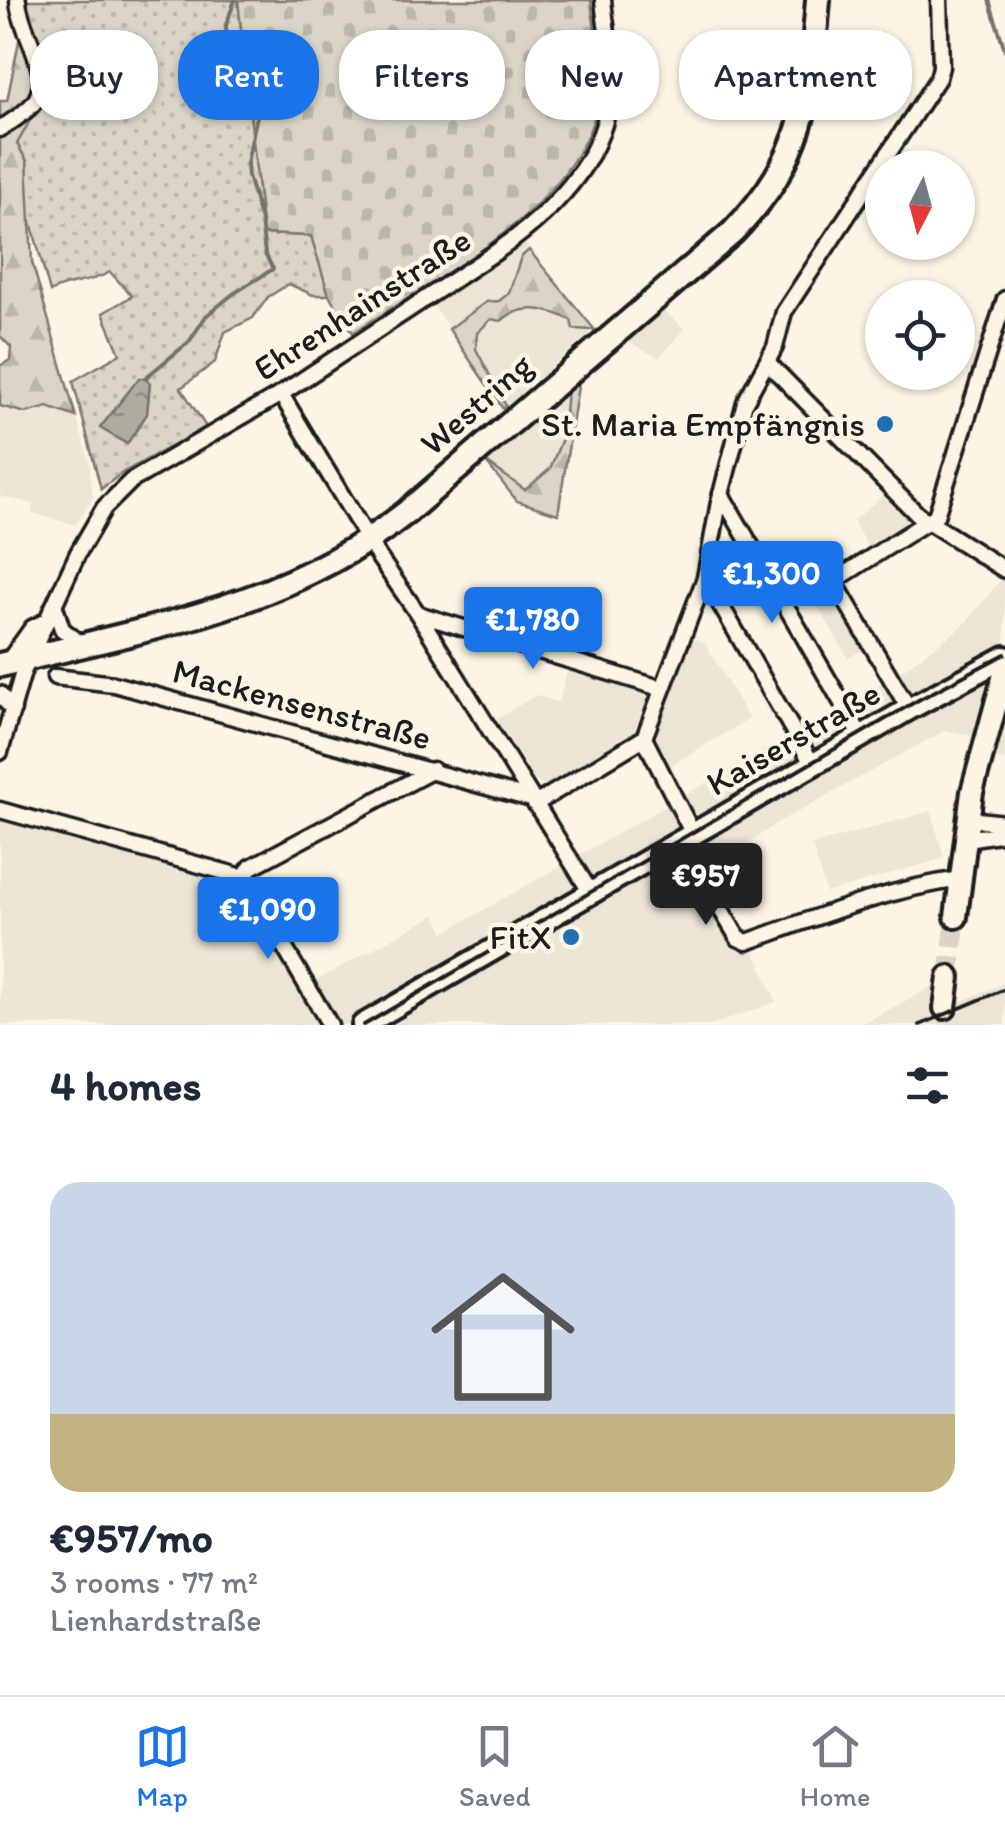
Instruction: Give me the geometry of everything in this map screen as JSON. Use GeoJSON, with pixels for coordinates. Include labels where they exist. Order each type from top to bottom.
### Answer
{"type":"FeatureCollection","features":[{"type":"Feature","properties":{"kind":"main road","name":"Westring"},"geometry":{"type":"LineString","coordinates":[[12,662],[254,599],[369,541],[733,232],[756,207],[776,180],[799,132],[810,90],[818,0]]}},
{"type":"Feature","properties":{"kind":"main road","name":"Kaiserstraße"},"geometry":{"type":"LineString","coordinates":[[363,1025],[861,736],[1003,663]]}},
{"type":"Feature","properties":{"kind":"main road"},"geometry":{"type":"LineString","coordinates":[[956,918],[979,760],[1003,663]]}},
{"type":"Feature","properties":{"kind":"main road"},"geometry":{"type":"LineString","coordinates":[[945,1008],[949,977]]}},
{"type":"Feature","properties":{"kind":"street"},"geometry":{"type":"LineString","coordinates":[[0,129],[31,107],[41,93],[40,76],[18,0]]}},
{"type":"Feature","properties":{"kind":"street","name":"Ehrenhainstraße"},"geometry":{"type":"LineString","coordinates":[[12,662],[48,620],[86,536],[123,488],[281,394],[496,252],[560,199],[584,166],[606,119],[611,82],[603,0]]}},
{"type":"Feature","properties":{"kind":"street"},"geometry":{"type":"LineString","coordinates":[[939,0],[938,78],[784,312],[768,362],[744,402],[721,494],[706,578],[660,688],[644,738],[706,884],[742,941],[897,892],[961,878]]}},
{"type":"Feature","properties":{"kind":"street"},"geometry":{"type":"LineString","coordinates":[[909,709],[834,580],[936,516],[1005,298]]}},
{"type":"Feature","properties":{"kind":"street"},"geometry":{"type":"LineString","coordinates":[[768,362],[918,515],[1005,570]]}},
{"type":"Feature","properties":{"kind":"street"},"geometry":{"type":"LineString","coordinates":[[281,394],[591,892]]}},
{"type":"Feature","properties":{"kind":"street"},"geometry":{"type":"LineString","coordinates":[[721,494],[861,736]]}},
{"type":"Feature","properties":{"kind":"street"},"geometry":{"type":"LineString","coordinates":[[706,578],[813,765]]}},
{"type":"Feature","properties":{"kind":"street"},"geometry":{"type":"LineString","coordinates":[[54,604],[62,629],[82,645]]}},
{"type":"Feature","properties":{"kind":"street"},"geometry":{"type":"LineString","coordinates":[[418,614],[660,688]]}},
{"type":"Feature","properties":{"kind":"street","name":"Ehrenhainstraße"},"geometry":{"type":"LineString","coordinates":[[12,662],[32,628],[48,620]]}},
{"type":"Feature","properties":{"kind":"street"},"geometry":{"type":"LineString","coordinates":[[0,752],[13,710],[12,662]]}},
{"type":"Feature","properties":{"kind":"street","name":"Mackensenstraße"},"geometry":{"type":"LineString","coordinates":[[55,678],[114,684],[433,770],[533,802]]}},
{"type":"Feature","properties":{"kind":"street"},"geometry":{"type":"LineString","coordinates":[[0,694],[13,710]]}},
{"type":"Feature","properties":{"kind":"street"},"geometry":{"type":"LineString","coordinates":[[533,802],[644,738]]}},
{"type":"Feature","properties":{"kind":"street"},"geometry":{"type":"LineString","coordinates":[[243,877],[251,867],[433,770]]}},
{"type":"Feature","properties":{"kind":"street"},"geometry":{"type":"LineString","coordinates":[[0,810],[243,877],[330,1025]]}},
{"type":"Feature","properties":{"kind":"street"},"geometry":{"type":"LineString","coordinates":[[968,829],[1005,824]]}},
{"type":"Feature","properties":{"kind":"street"},"geometry":{"type":"LineString","coordinates":[[968,829],[1005,834]]}},
{"type":"Feature","properties":{"kind":"shaded area"},"geometry":{"type":"Polygon","coordinates":[[[524,243],[529,250],[521,257],[509,293],[461,318],[449,329],[434,306],[524,243]]]}},
{"type":"Feature","properties":{"kind":"shaded area"},"geometry":{"type":"Polygon","coordinates":[[[546,309],[572,320],[573,329],[592,332],[506,406],[476,349],[477,333],[491,319],[511,312],[546,309]]]}},
{"type":"Feature","properties":{"kind":"shaded area"},"geometry":{"type":"Polygon","coordinates":[[[662,309],[685,329],[659,358],[625,340],[662,309]]]}},
{"type":"Feature","properties":{"kind":"shaded area"},"geometry":{"type":"Polygon","coordinates":[[[67,383],[89,461],[93,497],[76,525],[32,513],[33,504],[0,496],[0,390],[67,383]]]}},
{"type":"Feature","properties":{"kind":"shaded area"},"geometry":{"type":"Polygon","coordinates":[[[567,390],[563,436],[550,469],[526,490],[485,461],[567,390]]]}},
{"type":"Feature","properties":{"kind":"shaded area"},"geometry":{"type":"Polygon","coordinates":[[[883,496],[910,522],[867,546],[853,521],[883,496]]]}},
{"type":"Feature","properties":{"kind":"shaded area"},"geometry":{"type":"Polygon","coordinates":[[[1002,578],[1005,760],[970,753],[971,736],[946,730],[777,823],[710,870],[745,931],[777,1002],[710,1025],[0,1025],[0,821],[236,886],[317,980],[435,915],[445,932],[897,674],[963,626],[1002,578]]]}},
{"type":"Feature","properties":{"kind":"shaded area"},"geometry":{"type":"Polygon","coordinates":[[[826,580],[866,648],[848,658],[808,589],[826,580]]]}},
{"type":"Feature","properties":{"kind":"shaded area"},"geometry":{"type":"Polygon","coordinates":[[[690,637],[705,643],[749,719],[667,768],[651,732],[690,637]]]}},
{"type":"Feature","properties":{"kind":"shaded area"},"geometry":{"type":"Polygon","coordinates":[[[568,670],[649,695],[635,728],[615,746],[545,786],[535,781],[497,719],[536,695],[558,702],[568,670]]]}},
{"type":"Feature","properties":{"kind":"shaded area"},"geometry":{"type":"Polygon","coordinates":[[[931,811],[944,858],[826,893],[812,845],[931,811]]]}},
{"type":"Feature","properties":{"kind":"shaded area"},"geometry":{"type":"Polygon","coordinates":[[[1005,982],[1005,1025],[860,1025],[933,986],[930,1015],[1005,982]]]}},
{"type":"Feature","properties":{"kind":"green space"},"geometry":{"type":"Polygon","coordinates":[[[23,0],[238,0],[241,30],[178,30],[178,120],[251,120],[263,234],[311,236],[329,295],[313,295],[289,284],[268,297],[253,318],[225,332],[215,362],[181,388],[206,427],[122,473],[101,489],[73,381],[120,354],[103,313],[132,296],[110,272],[50,292],[28,211],[27,161],[17,144],[30,120],[158,120],[158,30],[32,30],[23,0]]]}},
{"type":"Feature","properties":{"kind":"green space"},"geometry":{"type":"Polygon","coordinates":[[[238,0],[591,0],[595,30],[525,30],[525,120],[592,120],[583,145],[560,179],[530,211],[460,266],[353,333],[329,295],[311,236],[263,234],[251,120],[319,120],[319,30],[241,30],[238,0]]]}},
{"type":"Feature","properties":{"kind":"green space"},"geometry":{"type":"Polygon","coordinates":[[[20,36],[30,59],[30,120],[17,144],[27,161],[32,262],[76,417],[48,407],[26,413],[0,406],[0,366],[10,360],[11,347],[0,336],[0,101],[7,101],[20,36]]]}},
{"type":"Feature","properties":{"kind":"green space"},"geometry":{"type":"Polygon","coordinates":[[[529,250],[595,330],[573,329],[571,320],[535,309],[518,311],[501,321],[491,319],[477,333],[476,349],[506,406],[503,409],[449,329],[486,302],[499,301],[509,293],[521,257],[529,250]]]}},
{"type":"Feature","properties":{"kind":"green space"},"geometry":{"type":"Polygon","coordinates":[[[579,380],[558,514],[517,501],[485,461],[525,490],[550,469],[563,436],[567,390],[579,380]]]}},
{"type":"Feature","properties":{"kind":"water"},"geometry":{"type":"Polygon","coordinates":[[[139,378],[150,383],[147,414],[127,444],[100,428],[139,378]]]}},
{"type":"Feature","properties":{"kind":"waterway"},"geometry":{"type":"LineString","coordinates":[[145,378],[189,342],[206,316],[273,269],[265,254],[261,221],[248,176],[258,110],[240,92],[217,80],[227,55],[226,25],[235,0]]}},
{"type":"Feature","properties":{"kind":"waterway"},"geometry":{"type":"LineString","coordinates":[[989,0],[1005,50]]}},
{"type":"Feature","properties":{"kind":"tunnel"},"geometry":{"type":"LineString","coordinates":[[949,977],[956,917]]}},
{"type":"Feature","properties":{"kind":"railway"},"geometry":{"type":"LineString","coordinates":[[364,1025],[920,699],[1005,654]]}},
{"type":"Feature","properties":{"kind":"railway"},"geometry":{"type":"LineString","coordinates":[[920,1025],[1005,989]]}},
{"type":"Feature","properties":{"kind":"place","name":"St. Maria Empfängnis"},"geometry":{"type":"Point","coordinates":[885,424]}},
{"type":"Feature","properties":{"kind":"place","name":"FitX"},"geometry":{"type":"Point","coordinates":[571,937]}}]}
